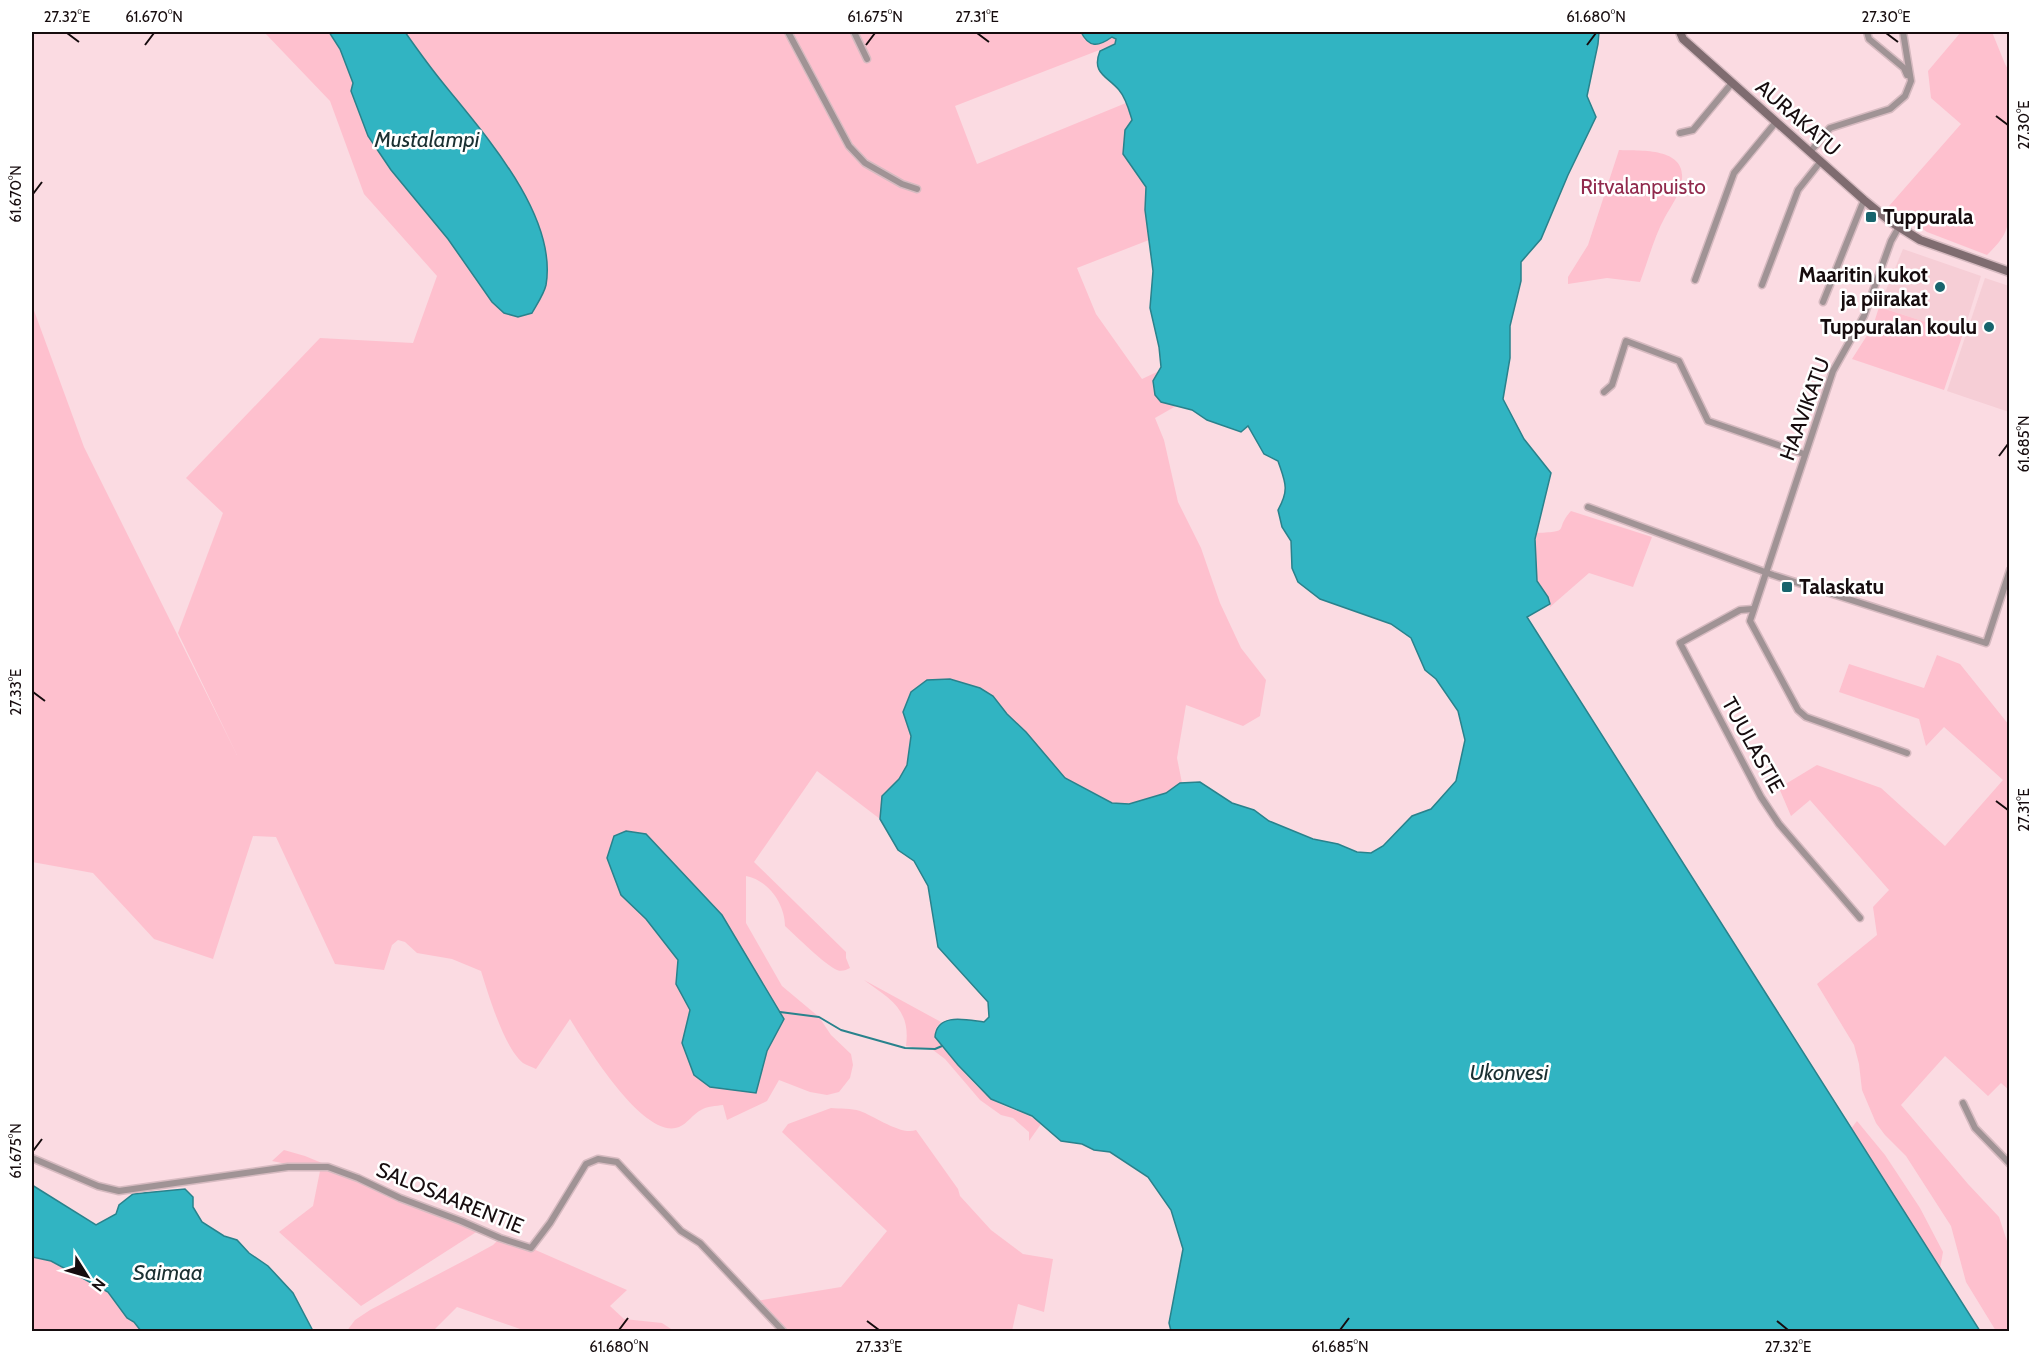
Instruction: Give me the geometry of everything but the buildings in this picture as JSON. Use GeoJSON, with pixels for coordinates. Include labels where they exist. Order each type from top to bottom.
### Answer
{"type":"FeatureCollection","features":[{"type":"Feature","properties":{"kind":"street"},"geometry":{"type":"LineString","coordinates":[[788,32],[849,146],[865,163],[902,184],[917,189]]}},
{"type":"Feature","properties":{"kind":"street"},"geometry":{"type":"LineString","coordinates":[[854,32],[867,59]]}},
{"type":"Feature","properties":{"kind":"street","name":"AURAKATU"},"geometry":{"type":"LineString","coordinates":[[1680,32],[1683,39],[1863,200],[1899,227],[1920,240],[2010,272]]}},
{"type":"Feature","properties":{"kind":"street"},"geometry":{"type":"LineString","coordinates":[[1867,32],[1869,39],[1904,68],[1911,81]]}},
{"type":"Feature","properties":{"kind":"street"},"geometry":{"type":"LineString","coordinates":[[1810,152],[1830,128],[1890,109],[1905,96],[1911,81],[1903,32]]}},
{"type":"Feature","properties":{"kind":"street"},"geometry":{"type":"LineString","coordinates":[[1680,133],[1693,130],[1732,83]]}},
{"type":"Feature","properties":{"kind":"street"},"geometry":{"type":"LineString","coordinates":[[1695,280],[1734,173],[1776,122]]}},
{"type":"Feature","properties":{"kind":"street"},"geometry":{"type":"LineString","coordinates":[[1762,285],[1798,190],[1821,161]]}},
{"type":"Feature","properties":{"kind":"street"},"geometry":{"type":"LineString","coordinates":[[1823,302],[1863,200]]}},
{"type":"Feature","properties":{"kind":"street","name":"HAAVIKATU"},"geometry":{"type":"LineString","coordinates":[[1753,609],[1833,371],[1864,316],[1891,241],[1899,227]]}},
{"type":"Feature","properties":{"kind":"street"},"geometry":{"type":"LineString","coordinates":[[1604,392],[1612,385],[1626,341],[1679,361],[1708,421],[1804,454]]}},
{"type":"Feature","properties":{"kind":"street"},"geometry":{"type":"LineString","coordinates":[[1588,507],[1766,573],[1986,643],[2010,570]]}},
{"type":"Feature","properties":{"kind":"street"},"geometry":{"type":"LineString","coordinates":[[1753,609],[1750,621],[1792,699],[1806,717],[1907,753]]}},
{"type":"Feature","properties":{"kind":"street","name":"TUULASTIE"},"geometry":{"type":"LineString","coordinates":[[1753,609],[1740,610],[1680,644],[1761,797],[1779,824],[1860,918]]}},
{"type":"Feature","properties":{"kind":"street"},"geometry":{"type":"LineString","coordinates":[[1963,1103],[1975,1128],[2010,1164]]}},
{"type":"Feature","properties":{"kind":"street","name":"SALOSAARENTIE"},"geometry":{"type":"LineString","coordinates":[[32,1158],[98,1186],[119,1191],[176,1181],[288,1167],[328,1167],[500,1238],[531,1248],[586,1164],[598,1159],[617,1162],[681,1231],[700,1243],[784,1332]]}},
{"type":"Feature","properties":{"kind":"shaded area"},"geometry":{"type":"Polygon","coordinates":[[[1903,249],[1981,276],[1963,334],[1879,307],[1903,249]]]}},
{"type":"Feature","properties":{"kind":"shaded area","name":"Tuppuralan koulu"},"geometry":{"type":"Polygon","coordinates":[[[1985,278],[2009,286],[2009,412],[1947,391],[1985,278]]]}},
{"type":"Feature","properties":{"kind":"green space"},"geometry":{"type":"Polygon","coordinates":[[[264,32],[1081,32],[1087,41],[1094,44],[1102,43],[1112,37],[1116,39],[1115,44],[955,106],[977,164],[1126,103],[1132,120],[1125,130],[1123,154],[1146,187],[1145,210],[1149,240],[1077,268],[1096,314],[1142,379],[1159,371],[1155,378],[1155,394],[1163,401],[1176,406],[1155,418],[1164,440],[1178,502],[1201,548],[1220,603],[1241,648],[1266,680],[1260,716],[1243,726],[1186,705],[1177,758],[1182,783],[1204,788],[1212,817],[1224,819],[1220,827],[1197,827],[1191,817],[1186,815],[1184,821],[1174,828],[1161,825],[1156,819],[1150,822],[1143,841],[1148,855],[1144,861],[1147,867],[1143,865],[1140,869],[1137,864],[1126,867],[1128,883],[1118,887],[1115,881],[1110,885],[1111,892],[1102,902],[1090,896],[1079,902],[1065,901],[1058,893],[1059,890],[1034,880],[1021,866],[1012,844],[1015,820],[1031,778],[1046,764],[1048,768],[1061,773],[993,696],[980,688],[951,679],[927,680],[911,692],[903,712],[911,736],[907,765],[899,779],[882,796],[880,819],[817,771],[754,862],[846,952],[850,968],[837,970],[810,949],[785,926],[782,909],[774,894],[761,882],[746,876],[746,923],[782,986],[819,1017],[831,1035],[851,1054],[853,1065],[850,1078],[839,1092],[827,1095],[810,1092],[779,1080],[767,1101],[727,1120],[723,1105],[715,1106],[701,1110],[679,1127],[665,1127],[649,1120],[633,1106],[602,1068],[570,1019],[536,1069],[523,1063],[516,1056],[503,1033],[481,971],[452,959],[417,953],[405,942],[398,940],[392,945],[384,970],[335,964],[276,837],[253,836],[213,959],[154,939],[93,873],[32,862],[32,305],[84,447],[237,755],[178,633],[223,513],[186,478],[320,338],[413,343],[437,276],[364,194],[330,101],[264,32]]]}},
{"type":"Feature","properties":{"kind":"green space"},"geometry":{"type":"Polygon","coordinates":[[[1961,32],[1992,32],[2009,71],[2009,215],[2006,231],[1987,255],[1927,232],[1889,206],[1961,124],[1931,98],[1928,71],[1961,32]]]}},
{"type":"Feature","properties":{"kind":"green space","name":"Ritvalanpuisto"},"geometry":{"type":"Polygon","coordinates":[[[1619,150],[1649,151],[1669,156],[1681,169],[1680,189],[1658,233],[1640,282],[1607,278],[1568,284],[1568,277],[1588,245],[1619,150]]]}},
{"type":"Feature","properties":{"kind":"green space"},"geometry":{"type":"Polygon","coordinates":[[[1879,307],[1963,334],[1944,390],[1852,359],[1873,326],[1879,307]]]}},
{"type":"Feature","properties":{"kind":"green space"},"geometry":{"type":"Polygon","coordinates":[[[1571,511],[1652,537],[1633,587],[1589,573],[1550,607],[1536,577],[1537,533],[1555,532],[1561,529],[1571,511]]]}},
{"type":"Feature","properties":{"kind":"green space"},"geometry":{"type":"Polygon","coordinates":[[[1937,655],[1960,664],[2009,725],[2009,1090],[2001,1083],[1988,1096],[1945,1056],[1901,1105],[1999,1217],[2009,1247],[2009,1331],[1996,1331],[1966,1282],[1951,1226],[1906,1156],[1876,1123],[1862,1090],[1854,1045],[1817,984],[1877,935],[1873,907],[1889,890],[1810,800],[1791,816],[1779,788],[1817,765],[1881,788],[1945,846],[2003,780],[1944,727],[1926,746],[1919,719],[1839,692],[1849,664],[1924,688],[1937,655]]]}},
{"type":"Feature","properties":{"kind":"green space"},"geometry":{"type":"Polygon","coordinates":[[[864,980],[941,1022],[936,1028],[935,1037],[976,1086],[998,1103],[1030,1116],[1041,1124],[1029,1141],[1029,1132],[1013,1118],[1001,1115],[980,1100],[945,1059],[933,1050],[906,1046],[905,1023],[897,1006],[864,980]]]}},
{"type":"Feature","properties":{"kind":"green space"},"geometry":{"type":"Polygon","coordinates":[[[831,1108],[857,1110],[896,1128],[916,1130],[958,1189],[960,1196],[991,1230],[1023,1254],[1053,1259],[1044,1312],[1018,1304],[1012,1331],[784,1331],[756,1301],[841,1287],[887,1231],[782,1132],[788,1124],[831,1108]]]}},
{"type":"Feature","properties":{"kind":"green space"},"geometry":{"type":"Polygon","coordinates":[[[1857,1121],[1885,1155],[1920,1208],[1943,1252],[1939,1274],[1847,1134],[1857,1121]]]}},
{"type":"Feature","properties":{"kind":"green space"},"geometry":{"type":"Polygon","coordinates":[[[284,1150],[305,1156],[481,1229],[361,1306],[279,1232],[313,1206],[320,1171],[272,1161],[284,1150]]]}},
{"type":"Feature","properties":{"kind":"green space"},"geometry":{"type":"Polygon","coordinates":[[[500,1238],[531,1248],[627,1290],[610,1306],[624,1319],[662,1323],[674,1331],[526,1331],[457,1307],[433,1331],[346,1332],[355,1320],[370,1310],[493,1245],[500,1238]]]}},
{"type":"Feature","properties":{"kind":"green space"},"geometry":{"type":"Polygon","coordinates":[[[32,1257],[51,1261],[108,1292],[127,1318],[134,1322],[141,1331],[32,1331],[32,1257]]]}},
{"type":"Feature","properties":{"kind":"water","name":"Mustalampi"},"geometry":{"type":"Polygon","coordinates":[[[329,32],[405,32],[496,150],[514,176],[529,204],[541,231],[547,258],[546,285],[532,313],[518,317],[504,313],[492,302],[448,239],[391,170],[368,136],[351,91],[353,83],[340,49],[329,32]]]}},
{"type":"Feature","properties":{"kind":"water","name":"Ukonvesi"},"geometry":{"type":"Polygon","coordinates":[[[1081,32],[1599,32],[1587,96],[1596,117],[1541,239],[1521,262],[1521,281],[1510,326],[1510,358],[1503,399],[1524,439],[1551,473],[1535,539],[1537,581],[1550,604],[1527,617],[1980,1331],[1171,1331],[1169,1323],[1183,1249],[1171,1210],[1148,1177],[1110,1152],[1061,1141],[1032,1116],[991,1099],[935,1037],[937,1029],[947,1021],[962,1019],[984,1022],[989,1017],[988,1002],[938,947],[928,886],[914,861],[898,850],[880,819],[882,796],[899,779],[907,765],[911,736],[903,712],[911,692],[927,680],[950,679],[980,688],[993,696],[1065,778],[1112,803],[1129,804],[1166,793],[1180,783],[1200,782],[1232,803],[1254,810],[1269,821],[1313,839],[1338,844],[1357,852],[1371,853],[1383,846],[1412,816],[1431,809],[1456,781],[1465,740],[1458,711],[1436,679],[1425,670],[1411,638],[1391,624],[1320,599],[1298,582],[1292,568],[1291,541],[1282,527],[1278,510],[1285,491],[1283,475],[1278,461],[1264,454],[1248,426],[1241,432],[1207,420],[1192,410],[1161,402],[1155,395],[1153,381],[1161,367],[1150,308],[1153,271],[1145,210],[1146,187],[1123,154],[1125,130],[1132,120],[1127,104],[1121,93],[1102,74],[1097,64],[1100,51],[1115,44],[1116,39],[1112,37],[1102,43],[1094,44],[1087,41],[1081,32]]]}},
{"type":"Feature","properties":{"kind":"water"},"geometry":{"type":"Polygon","coordinates":[[[626,831],[646,834],[722,915],[784,1019],[767,1051],[756,1093],[710,1087],[694,1075],[682,1043],[690,1010],[676,984],[678,960],[646,919],[621,895],[607,858],[614,836],[626,831]]]}},
{"type":"Feature","properties":{"kind":"water","name":"Saimaa"},"geometry":{"type":"Polygon","coordinates":[[[32,1185],[96,1225],[116,1214],[119,1205],[133,1194],[185,1189],[193,1197],[193,1207],[202,1222],[224,1236],[237,1240],[249,1253],[268,1266],[293,1293],[313,1331],[141,1331],[134,1322],[127,1318],[108,1292],[51,1261],[32,1257],[32,1185]]]}},
{"type":"Feature","properties":{"kind":"waterway"},"geometry":{"type":"LineString","coordinates":[[780,1012],[819,1017],[841,1030],[905,1048],[935,1049],[942,1046]]}},
{"type":"Feature","properties":{"kind":"place","name":"Tuppurala"},"geometry":{"type":"Point","coordinates":[1871,217]}},
{"type":"Feature","properties":{"kind":"place","name":"Maaritin kukot ja piirakat"},"geometry":{"type":"Point","coordinates":[1940,287]}},
{"type":"Feature","properties":{"kind":"place","name":"Tuppuralan koulu"},"geometry":{"type":"Point","coordinates":[1989,327]}},
{"type":"Feature","properties":{"kind":"place","name":"Talaskatu"},"geometry":{"type":"Point","coordinates":[1787,587]}}]}
